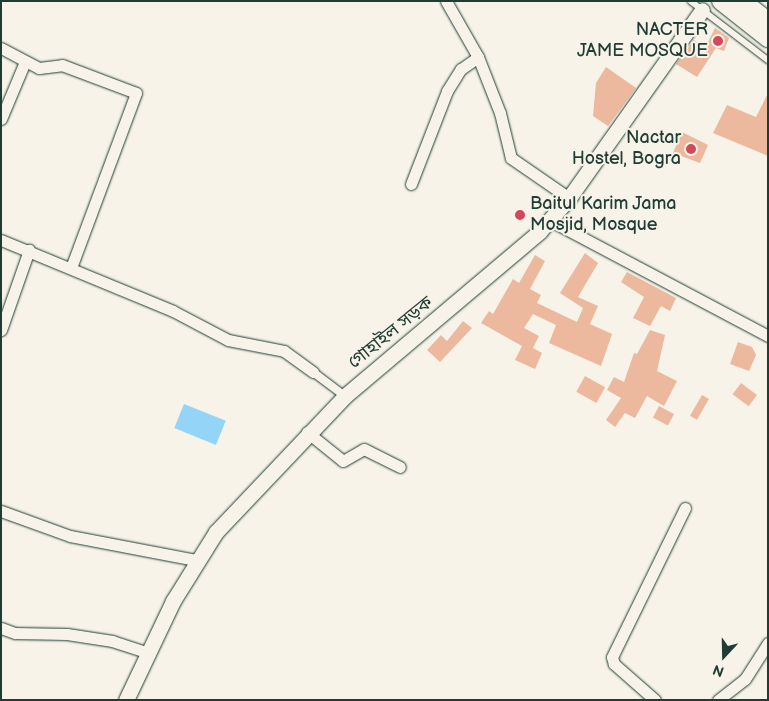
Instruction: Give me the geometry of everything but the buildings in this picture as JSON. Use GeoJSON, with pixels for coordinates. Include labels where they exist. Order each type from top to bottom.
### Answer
{"type":"FeatureCollection","features":[{"type":"Feature","properties":{"kind":"highway"},"geometry":{"type":"LineString","coordinates":[[721,1],[768,38]]}},
{"type":"Feature","properties":{"kind":"highway"},"geometry":{"type":"LineString","coordinates":[[742,1],[768,21]]}},
{"type":"Feature","properties":{"kind":"main road","name":"গোহাইল সড়ক"},"geometry":{"type":"LineString","coordinates":[[126,700],[196,560],[216,532],[307,432],[345,396],[549,220],[569,198],[696,5]]}},
{"type":"Feature","properties":{"kind":"street"},"geometry":{"type":"LineString","coordinates":[[446,1],[478,57],[514,163],[569,198]]}},
{"type":"Feature","properties":{"kind":"street"},"geometry":{"type":"LineString","coordinates":[[1,48],[24,64],[39,68],[62,65],[136,93],[71,268]]}},
{"type":"Feature","properties":{"kind":"street"},"geometry":{"type":"LineString","coordinates":[[411,184],[447,91],[461,69],[478,57]]}},
{"type":"Feature","properties":{"kind":"street"},"geometry":{"type":"LineString","coordinates":[[1,119],[24,64]]}},
{"type":"Feature","properties":{"kind":"street"},"geometry":{"type":"LineString","coordinates":[[549,220],[768,336]]}},
{"type":"Feature","properties":{"kind":"street"},"geometry":{"type":"LineString","coordinates":[[1,240],[71,268],[228,340],[284,351],[345,396]]}},
{"type":"Feature","properties":{"kind":"street"},"geometry":{"type":"LineString","coordinates":[[1,330],[29,250]]}},
{"type":"Feature","properties":{"kind":"street"},"geometry":{"type":"LineString","coordinates":[[307,432],[343,461],[364,449],[400,467]]}},
{"type":"Feature","properties":{"kind":"street"},"geometry":{"type":"LineString","coordinates":[[655,700],[614,664],[612,657],[685,508]]}},
{"type":"Feature","properties":{"kind":"street"},"geometry":{"type":"LineString","coordinates":[[1,511],[70,536],[196,560]]}},
{"type":"Feature","properties":{"kind":"street"},"geometry":{"type":"LineString","coordinates":[[1,628],[15,633],[67,634],[112,640],[150,653]]}},
{"type":"Feature","properties":{"kind":"street"},"geometry":{"type":"LineString","coordinates":[[718,700],[745,679],[768,643]]}},
{"type":"Feature","properties":{"kind":"lane"},"geometry":{"type":"LineString","coordinates":[[755,1],[768,10]]}},
{"type":"Feature","properties":{"kind":"lane"},"geometry":{"type":"LineString","coordinates":[[696,5],[768,60]]}},
{"type":"Feature","properties":{"kind":"water"},"geometry":{"type":"Polygon","coordinates":[[[184,404],[226,421],[216,445],[174,428],[184,404]]]}},
{"type":"Feature","properties":{"kind":"place","name":"NACTER JAME MOSQUE"},"geometry":{"type":"Point","coordinates":[718,41]}},
{"type":"Feature","properties":{"kind":"place","name":"Nactar Hostel, Bogra"},"geometry":{"type":"Point","coordinates":[691,149]}},
{"type":"Feature","properties":{"kind":"place","name":"Baitul Karim Jama Mosjid, Mosque"},"geometry":{"type":"Point","coordinates":[520,215]}}]}
